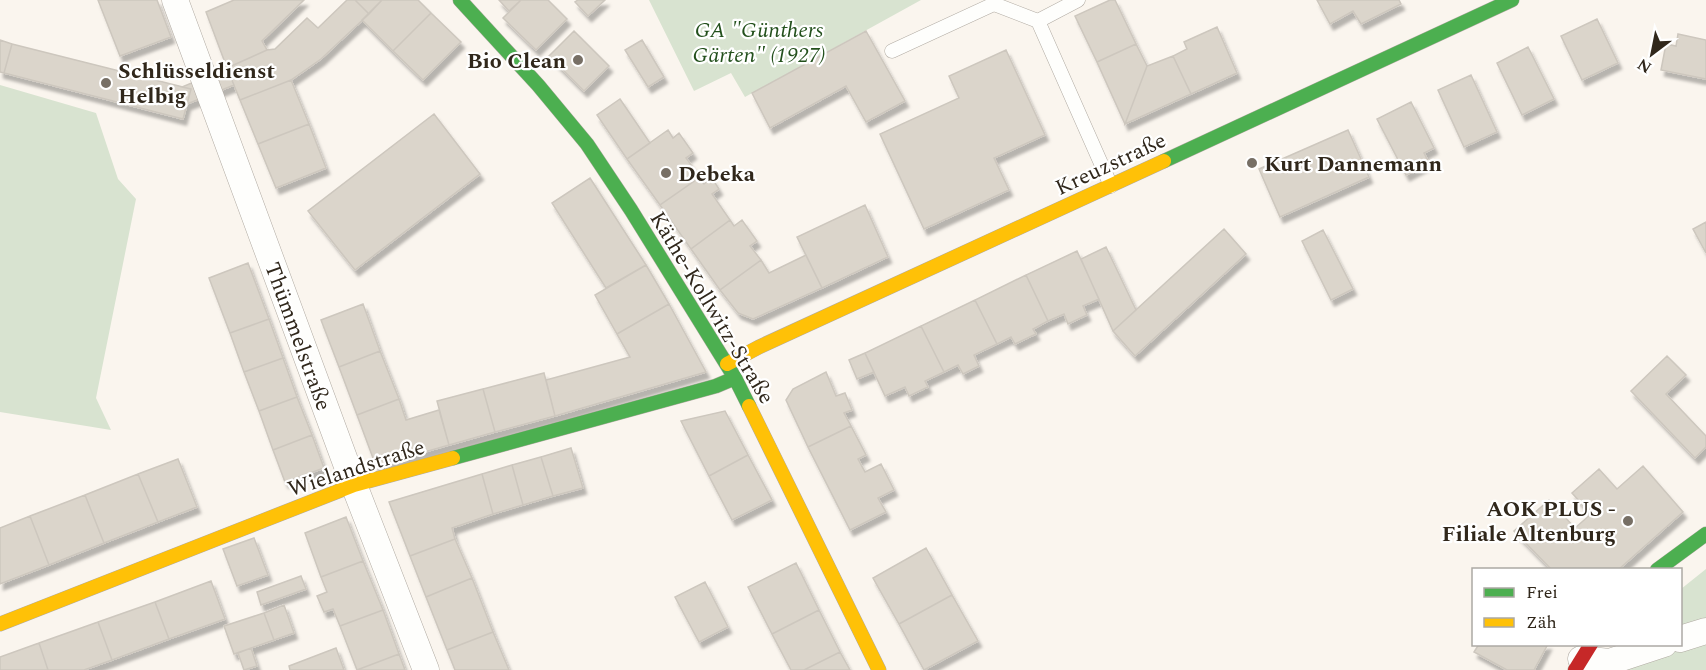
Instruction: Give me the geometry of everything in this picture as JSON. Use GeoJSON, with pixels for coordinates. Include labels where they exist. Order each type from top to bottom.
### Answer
{"type":"FeatureCollection","features":[{"type":"Feature","properties":{"kind":"street","name":"Thümmelstraße"},"geometry":{"type":"LineString","coordinates":[[175,0],[354,485],[426,670]]}},
{"type":"Feature","properties":{"kind":"street","name":"Käthe-Kollwitz-Straße"},"geometry":{"type":"LineString","coordinates":[[460,0],[538,85],[587,144],[631,210],[735,378],[879,670]]}},
{"type":"Feature","properties":{"kind":"street","name":"Kreuzstraße"},"geometry":{"type":"LineString","coordinates":[[727,364],[759,347],[1512,0]]}},
{"type":"Feature","properties":{"kind":"street","name":"Wielandstraße"},"geometry":{"type":"LineString","coordinates":[[0,624],[354,485],[705,390],[735,378]]}},
{"type":"Feature","properties":{"kind":"street"},"geometry":{"type":"LineString","coordinates":[[1660,568],[1706,534]]}},
{"type":"Feature","properties":{"kind":"street"},"geometry":{"type":"LineString","coordinates":[[1682,638],[1706,631]]}},
{"type":"Feature","properties":{"kind":"street"},"geometry":{"type":"LineString","coordinates":[[1583,661],[1609,662],[1661,646]]}},
{"type":"Feature","properties":{"kind":"lane"},"geometry":{"type":"LineString","coordinates":[[1038,21],[1078,0]]}},
{"type":"Feature","properties":{"kind":"lane"},"geometry":{"type":"LineString","coordinates":[[892,51],[994,4],[1038,21],[1111,186]]}},
{"type":"Feature","properties":{"kind":"green space","name":"GA \"Günthers Gärten\" (1927)"},"geometry":{"type":"Polygon","coordinates":[[[649,0],[921,0],[745,97],[731,73],[694,91],[649,0]]]}},
{"type":"Feature","properties":{"kind":"green space"},"geometry":{"type":"Polygon","coordinates":[[[0,85],[96,113],[118,179],[136,199],[96,398],[111,430],[0,412],[0,85]]]}},
{"type":"Feature","properties":{"kind":"green space"},"geometry":{"type":"Polygon","coordinates":[[[1706,569],[1706,670],[1594,670],[1620,646],[1682,646],[1682,588],[1706,569]]]}},
{"type":"Feature","properties":{"kind":"building"},"geometry":{"type":"Polygon","coordinates":[[[98,0],[157,0],[171,37],[120,56],[98,0]]]}},
{"type":"Feature","properties":{"kind":"building"},"geometry":{"type":"Polygon","coordinates":[[[234,0],[304,0],[262,41],[267,50],[227,68],[206,12],[234,0]]]}},
{"type":"Feature","properties":{"kind":"building"},"geometry":{"type":"Polygon","coordinates":[[[347,0],[355,0],[369,14],[321,59],[291,80],[240,100],[227,68],[267,50],[275,49],[307,18],[318,28],[347,0]]]}},
{"type":"Feature","properties":{"kind":"building"},"geometry":{"type":"Polygon","coordinates":[[[355,0],[382,0],[369,14],[355,0]]]}},
{"type":"Feature","properties":{"kind":"building"},"geometry":{"type":"Polygon","coordinates":[[[382,0],[418,0],[431,13],[393,51],[362,20],[382,0]]]}},
{"type":"Feature","properties":{"kind":"building"},"geometry":{"type":"Polygon","coordinates":[[[499,0],[521,0],[509,11],[499,0]]]}},
{"type":"Feature","properties":{"kind":"building"},"geometry":{"type":"Polygon","coordinates":[[[521,0],[548,0],[567,19],[536,50],[503,18],[521,0]]]}},
{"type":"Feature","properties":{"kind":"building"},"geometry":{"type":"Polygon","coordinates":[[[605,0],[588,16],[575,2],[605,0]]]}},
{"type":"Feature","properties":{"kind":"building"},"geometry":{"type":"Polygon","coordinates":[[[1110,0],[1115,0],[1136,44],[1097,62],[1075,16],[1110,0]]]}},
{"type":"Feature","properties":{"kind":"building"},"geometry":{"type":"Polygon","coordinates":[[[1317,0],[1399,0],[1401,4],[1361,24],[1353,11],[1330,24],[1317,0]]]}},
{"type":"Feature","properties":{"kind":"building"},"geometry":{"type":"Polygon","coordinates":[[[431,13],[461,42],[423,80],[393,51],[431,13]]]}},
{"type":"Feature","properties":{"kind":"building"},"geometry":{"type":"Polygon","coordinates":[[[1597,19],[1618,63],[1582,80],[1561,36],[1597,19]]]}},
{"type":"Feature","properties":{"kind":"building"},"geometry":{"type":"Polygon","coordinates":[[[1217,27],[1237,73],[1191,94],[1173,56],[1187,49],[1184,42],[1217,27]]]}},
{"type":"Feature","properties":{"kind":"building"},"geometry":{"type":"Polygon","coordinates":[[[574,31],[609,66],[584,91],[549,56],[574,31]]]}},
{"type":"Feature","properties":{"kind":"building"},"geometry":{"type":"Polygon","coordinates":[[[866,31],[905,101],[866,122],[846,86],[770,128],[752,93],[866,31]]]}},
{"type":"Feature","properties":{"kind":"building"},"geometry":{"type":"Polygon","coordinates":[[[1678,34],[1706,40],[1706,79],[1661,70],[1666,44],[1676,46],[1678,34]]]}},
{"type":"Feature","properties":{"kind":"building"},"geometry":{"type":"Polygon","coordinates":[[[0,40],[12,44],[4,73],[0,72],[0,40]]]}},
{"type":"Feature","properties":{"kind":"building"},"geometry":{"type":"Polygon","coordinates":[[[642,40],[664,77],[648,87],[625,50],[642,40]]]}},
{"type":"Feature","properties":{"kind":"building"},"geometry":{"type":"Polygon","coordinates":[[[12,44],[191,89],[183,119],[4,73],[12,44]]]}},
{"type":"Feature","properties":{"kind":"building"},"geometry":{"type":"Polygon","coordinates":[[[1136,44],[1147,66],[1125,124],[1097,62],[1136,44]]]}},
{"type":"Feature","properties":{"kind":"building"},"geometry":{"type":"Polygon","coordinates":[[[1528,47],[1554,99],[1522,115],[1497,63],[1528,47]]]}},
{"type":"Feature","properties":{"kind":"building"},"geometry":{"type":"Polygon","coordinates":[[[1006,50],[1045,135],[994,158],[1009,190],[924,229],[880,134],[959,98],[949,76],[1006,50]]]}},
{"type":"Feature","properties":{"kind":"building"},"geometry":{"type":"Polygon","coordinates":[[[1173,56],[1191,94],[1125,124],[1147,66],[1173,56]]]}},
{"type":"Feature","properties":{"kind":"building"},"geometry":{"type":"Polygon","coordinates":[[[227,68],[234,85],[187,104],[191,89],[182,87],[227,68]]]}},
{"type":"Feature","properties":{"kind":"building"},"geometry":{"type":"Polygon","coordinates":[[[1471,75],[1497,132],[1464,147],[1438,90],[1471,75]]]}},
{"type":"Feature","properties":{"kind":"building"},"geometry":{"type":"Polygon","coordinates":[[[291,80],[309,124],[258,144],[240,100],[291,80]]]}},
{"type":"Feature","properties":{"kind":"building"},"geometry":{"type":"Polygon","coordinates":[[[620,99],[650,143],[627,159],[597,115],[620,99]]]}},
{"type":"Feature","properties":{"kind":"building"},"geometry":{"type":"Polygon","coordinates":[[[1411,102],[1434,148],[1424,153],[1429,163],[1406,175],[1377,119],[1411,102]]]}},
{"type":"Feature","properties":{"kind":"building"},"geometry":{"type":"Polygon","coordinates":[[[434,114],[480,174],[355,270],[308,211],[434,114]]]}},
{"type":"Feature","properties":{"kind":"building"},"geometry":{"type":"Polygon","coordinates":[[[309,124],[326,168],[276,188],[258,144],[309,124]]]}},
{"type":"Feature","properties":{"kind":"building"},"geometry":{"type":"Polygon","coordinates":[[[668,130],[673,138],[679,133],[693,153],[686,158],[700,177],[660,205],[627,159],[668,130]]]}},
{"type":"Feature","properties":{"kind":"building"},"geometry":{"type":"Polygon","coordinates":[[[1348,130],[1369,177],[1280,217],[1259,169],[1348,130]]]}},
{"type":"Feature","properties":{"kind":"building"},"geometry":{"type":"Polygon","coordinates":[[[700,177],[704,184],[712,178],[719,189],[712,194],[730,220],[691,249],[660,205],[700,177]]]}},
{"type":"Feature","properties":{"kind":"building"},"geometry":{"type":"Polygon","coordinates":[[[590,178],[646,265],[606,288],[552,203],[590,178]]]}},
{"type":"Feature","properties":{"kind":"building"},"geometry":{"type":"Polygon","coordinates":[[[865,205],[888,257],[822,288],[797,237],[865,205]]]}},
{"type":"Feature","properties":{"kind":"building"},"geometry":{"type":"Polygon","coordinates":[[[730,220],[734,226],[742,220],[757,241],[750,246],[761,260],[720,290],[691,249],[730,220]]]}},
{"type":"Feature","properties":{"kind":"building"},"geometry":{"type":"Polygon","coordinates":[[[1706,222],[1706,253],[1693,229],[1706,222]]]}},
{"type":"Feature","properties":{"kind":"building"},"geometry":{"type":"Polygon","coordinates":[[[1224,229],[1246,254],[1135,356],[1113,331],[1224,229]]]}},
{"type":"Feature","properties":{"kind":"building"},"geometry":{"type":"Polygon","coordinates":[[[1323,230],[1353,289],[1331,300],[1302,241],[1323,230]]]}},
{"type":"Feature","properties":{"kind":"building"},"geometry":{"type":"Polygon","coordinates":[[[1106,247],[1136,310],[1113,331],[1081,259],[1106,247]]]}},
{"type":"Feature","properties":{"kind":"building"},"geometry":{"type":"Polygon","coordinates":[[[1077,251],[1099,299],[1083,306],[1087,315],[1068,324],[1064,314],[1048,321],[1026,275],[1077,251]]]}},
{"type":"Feature","properties":{"kind":"building"},"geometry":{"type":"Polygon","coordinates":[[[806,255],[822,288],[753,319],[738,313],[720,290],[761,260],[769,273],[806,255]]]}},
{"type":"Feature","properties":{"kind":"building"},"geometry":{"type":"Polygon","coordinates":[[[248,263],[269,319],[230,333],[209,278],[248,263]]]}},
{"type":"Feature","properties":{"kind":"building"},"geometry":{"type":"Polygon","coordinates":[[[646,265],[669,304],[617,334],[595,295],[646,265]]]}},
{"type":"Feature","properties":{"kind":"building"},"geometry":{"type":"Polygon","coordinates":[[[1026,275],[1048,321],[1033,329],[1036,334],[1015,344],[1011,337],[997,344],[975,300],[1026,275]]]}},
{"type":"Feature","properties":{"kind":"building"},"geometry":{"type":"Polygon","coordinates":[[[975,300],[997,344],[974,355],[979,366],[963,374],[958,365],[944,372],[921,326],[975,300]]]}},
{"type":"Feature","properties":{"kind":"building"},"geometry":{"type":"Polygon","coordinates":[[[363,304],[380,351],[339,367],[321,320],[363,304]]]}},
{"type":"Feature","properties":{"kind":"building"},"geometry":{"type":"Polygon","coordinates":[[[669,304],[706,372],[555,416],[546,380],[630,357],[617,334],[669,304]]]}},
{"type":"Feature","properties":{"kind":"building"},"geometry":{"type":"Polygon","coordinates":[[[269,319],[283,358],[244,372],[230,333],[269,319]]]}},
{"type":"Feature","properties":{"kind":"building"},"geometry":{"type":"Polygon","coordinates":[[[921,326],[944,372],[925,381],[928,387],[909,396],[905,387],[885,396],[865,353],[921,326]]]}},
{"type":"Feature","properties":{"kind":"building"},"geometry":{"type":"Polygon","coordinates":[[[380,351],[399,399],[357,415],[339,367],[380,351]]]}},
{"type":"Feature","properties":{"kind":"building"},"geometry":{"type":"Polygon","coordinates":[[[865,353],[874,372],[857,379],[849,360],[865,353]]]}},
{"type":"Feature","properties":{"kind":"building"},"geometry":{"type":"Polygon","coordinates":[[[1667,356],[1686,375],[1666,394],[1706,436],[1706,447],[1695,458],[1631,391],[1667,356]]]}},
{"type":"Feature","properties":{"kind":"building"},"geometry":{"type":"Polygon","coordinates":[[[283,358],[297,397],[259,411],[244,372],[283,358]]]}},
{"type":"Feature","properties":{"kind":"building"},"geometry":{"type":"Polygon","coordinates":[[[826,372],[836,396],[845,393],[852,410],[844,413],[851,426],[808,447],[786,400],[793,389],[826,372]]]}},
{"type":"Feature","properties":{"kind":"building"},"geometry":{"type":"Polygon","coordinates":[[[544,373],[555,416],[495,432],[483,389],[544,373]]]}},
{"type":"Feature","properties":{"kind":"building"},"geometry":{"type":"Polygon","coordinates":[[[483,389],[495,432],[449,445],[437,401],[483,389]]]}},
{"type":"Feature","properties":{"kind":"building"},"geometry":{"type":"Polygon","coordinates":[[[297,397],[312,435],[273,450],[259,411],[297,397]]]}},
{"type":"Feature","properties":{"kind":"building"},"geometry":{"type":"Polygon","coordinates":[[[399,399],[406,420],[439,410],[449,445],[376,466],[357,415],[399,399]]]}},
{"type":"Feature","properties":{"kind":"building"},"geometry":{"type":"Polygon","coordinates":[[[725,411],[748,455],[709,476],[681,421],[725,411]]]}},
{"type":"Feature","properties":{"kind":"building"},"geometry":{"type":"Polygon","coordinates":[[[851,426],[866,455],[858,459],[865,472],[881,464],[894,490],[878,498],[886,512],[850,530],[808,447],[851,426]]]}},
{"type":"Feature","properties":{"kind":"building"},"geometry":{"type":"Polygon","coordinates":[[[312,435],[324,468],[285,482],[273,450],[312,435]]]}},
{"type":"Feature","properties":{"kind":"building"},"geometry":{"type":"Polygon","coordinates":[[[571,448],[583,488],[553,496],[541,457],[571,448]]]}},
{"type":"Feature","properties":{"kind":"building"},"geometry":{"type":"Polygon","coordinates":[[[748,455],[772,500],[732,520],[709,476],[748,455]]]}},
{"type":"Feature","properties":{"kind":"building"},"geometry":{"type":"Polygon","coordinates":[[[541,457],[553,496],[523,505],[512,465],[541,457]]]}},
{"type":"Feature","properties":{"kind":"building"},"geometry":{"type":"Polygon","coordinates":[[[178,459],[197,507],[158,522],[138,474],[178,459]]]}},
{"type":"Feature","properties":{"kind":"building"},"geometry":{"type":"Polygon","coordinates":[[[512,465],[523,505],[493,514],[482,474],[512,465]]]}},
{"type":"Feature","properties":{"kind":"building","name":"AOK PLUS - Filiale Altenburg"},"geometry":{"type":"Polygon","coordinates":[[[1643,466],[1683,512],[1620,568],[1550,568],[1514,531],[1549,500],[1575,528],[1591,514],[1572,493],[1599,469],[1617,489],[1643,466]]]}},
{"type":"Feature","properties":{"kind":"building"},"geometry":{"type":"Polygon","coordinates":[[[138,474],[158,522],[104,543],[85,495],[138,474]]]}},
{"type":"Feature","properties":{"kind":"building"},"geometry":{"type":"Polygon","coordinates":[[[482,474],[493,514],[452,528],[455,539],[410,556],[389,502],[482,474]]]}},
{"type":"Feature","properties":{"kind":"building"},"geometry":{"type":"Polygon","coordinates":[[[85,495],[104,543],[49,565],[30,516],[85,495]]]}},
{"type":"Feature","properties":{"kind":"building"},"geometry":{"type":"Polygon","coordinates":[[[30,516],[49,565],[0,584],[0,528],[30,516]]]}},
{"type":"Feature","properties":{"kind":"building"},"geometry":{"type":"Polygon","coordinates":[[[346,517],[363,561],[321,577],[305,533],[346,517]]]}},
{"type":"Feature","properties":{"kind":"building"},"geometry":{"type":"Polygon","coordinates":[[[254,538],[268,575],[237,586],[223,549],[254,538]]]}},
{"type":"Feature","properties":{"kind":"building"},"geometry":{"type":"Polygon","coordinates":[[[455,539],[472,578],[426,597],[410,556],[455,539]]]}},
{"type":"Feature","properties":{"kind":"building"},"geometry":{"type":"Polygon","coordinates":[[[926,548],[952,595],[899,624],[873,578],[926,548]]]}},
{"type":"Feature","properties":{"kind":"building"},"geometry":{"type":"Polygon","coordinates":[[[363,561],[383,610],[340,626],[333,609],[324,612],[317,596],[327,592],[321,577],[363,561]]]}},
{"type":"Feature","properties":{"kind":"building"},"geometry":{"type":"Polygon","coordinates":[[[796,563],[819,610],[772,634],[748,587],[796,563]]]}},
{"type":"Feature","properties":{"kind":"building"},"geometry":{"type":"Polygon","coordinates":[[[301,576],[306,589],[261,605],[257,592],[301,576]]]}},
{"type":"Feature","properties":{"kind":"building"},"geometry":{"type":"Polygon","coordinates":[[[472,578],[493,632],[447,650],[426,597],[472,578]]]}},
{"type":"Feature","properties":{"kind":"building"},"geometry":{"type":"Polygon","coordinates":[[[211,581],[225,619],[169,639],[155,602],[211,581]]]}},
{"type":"Feature","properties":{"kind":"building"},"geometry":{"type":"Polygon","coordinates":[[[705,582],[728,627],[699,642],[675,597],[705,582]]]}},
{"type":"Feature","properties":{"kind":"building"},"geometry":{"type":"Polygon","coordinates":[[[952,595],[978,641],[924,670],[899,624],[952,595]]]}},
{"type":"Feature","properties":{"kind":"building"},"geometry":{"type":"Polygon","coordinates":[[[155,602],[169,639],[112,660],[98,622],[155,602]]]}},
{"type":"Feature","properties":{"kind":"building"},"geometry":{"type":"Polygon","coordinates":[[[284,605],[294,633],[274,640],[264,613],[284,605]]]}},
{"type":"Feature","properties":{"kind":"building"},"geometry":{"type":"Polygon","coordinates":[[[383,610],[399,654],[357,670],[340,626],[383,610]]]}},
{"type":"Feature","properties":{"kind":"building"},"geometry":{"type":"Polygon","coordinates":[[[819,610],[840,652],[804,670],[791,670],[772,634],[819,610]]]}},
{"type":"Feature","properties":{"kind":"building"},"geometry":{"type":"Polygon","coordinates":[[[264,613],[274,640],[234,654],[224,626],[264,613]]]}},
{"type":"Feature","properties":{"kind":"building"},"geometry":{"type":"Polygon","coordinates":[[[98,622],[112,660],[84,670],[48,670],[39,643],[98,622]]]}},
{"type":"Feature","properties":{"kind":"building"},"geometry":{"type":"Polygon","coordinates":[[[493,632],[509,670],[455,670],[447,650],[493,632]]]}},
{"type":"Feature","properties":{"kind":"building"},"geometry":{"type":"Polygon","coordinates":[[[39,643],[48,670],[0,670],[0,657],[39,643]]]}},
{"type":"Feature","properties":{"kind":"building"},"geometry":{"type":"Polygon","coordinates":[[[1478,646],[1547,646],[1534,670],[1507,670],[1474,652],[1478,646]]]}},
{"type":"Feature","properties":{"kind":"building"},"geometry":{"type":"Polygon","coordinates":[[[251,648],[257,666],[244,670],[238,653],[251,648]]]}},
{"type":"Feature","properties":{"kind":"building"},"geometry":{"type":"Polygon","coordinates":[[[336,648],[344,670],[290,670],[289,666],[336,648]]]}},
{"type":"Feature","properties":{"kind":"building"},"geometry":{"type":"Polygon","coordinates":[[[840,652],[850,670],[804,670],[840,652]]]}},
{"type":"Feature","properties":{"kind":"building"},"geometry":{"type":"Polygon","coordinates":[[[399,654],[405,670],[357,670],[399,654]]]}},
{"type":"Feature","properties":{"kind":"traffic: fast"},"geometry":{"type":"LineString","coordinates":[[460,0],[538,85],[587,144],[631,210],[735,378],[749,406]]}},
{"type":"Feature","properties":{"kind":"traffic: fast"},"geometry":{"type":"LineString","coordinates":[[1164,161],[1512,0]]}},
{"type":"Feature","properties":{"kind":"traffic: fast"},"geometry":{"type":"LineString","coordinates":[[453,458],[716,386],[735,378]]}},
{"type":"Feature","properties":{"kind":"traffic: fast"},"geometry":{"type":"LineString","coordinates":[[1660,568],[1706,534]]}},
{"type":"Feature","properties":{"kind":"traffic: slow"},"geometry":{"type":"LineString","coordinates":[[727,364],[759,347],[1164,161]]}},
{"type":"Feature","properties":{"kind":"traffic: slow"},"geometry":{"type":"LineString","coordinates":[[749,406],[879,670]]}},
{"type":"Feature","properties":{"kind":"traffic: slow"},"geometry":{"type":"LineString","coordinates":[[0,624],[354,485],[453,458]]}},
{"type":"Feature","properties":{"kind":"traffic: jam"},"geometry":{"type":"LineString","coordinates":[[1575,670],[1590,646]]}},
{"type":"Feature","properties":{"kind":"place","name":"Bio Clean"},"geometry":{"type":"Point","coordinates":[578,60]}},
{"type":"Feature","properties":{"kind":"place","name":"Schlüsseldienst Helbig"},"geometry":{"type":"Point","coordinates":[106,83]}},
{"type":"Feature","properties":{"kind":"place","name":"Kurt Dannemann"},"geometry":{"type":"Point","coordinates":[1252,163]}},
{"type":"Feature","properties":{"kind":"place","name":"Debeka"},"geometry":{"type":"Point","coordinates":[666,173]}},
{"type":"Feature","properties":{"kind":"place","name":"AOK PLUS - Filiale Altenburg"},"geometry":{"type":"Point","coordinates":[1628,521]}}]}
